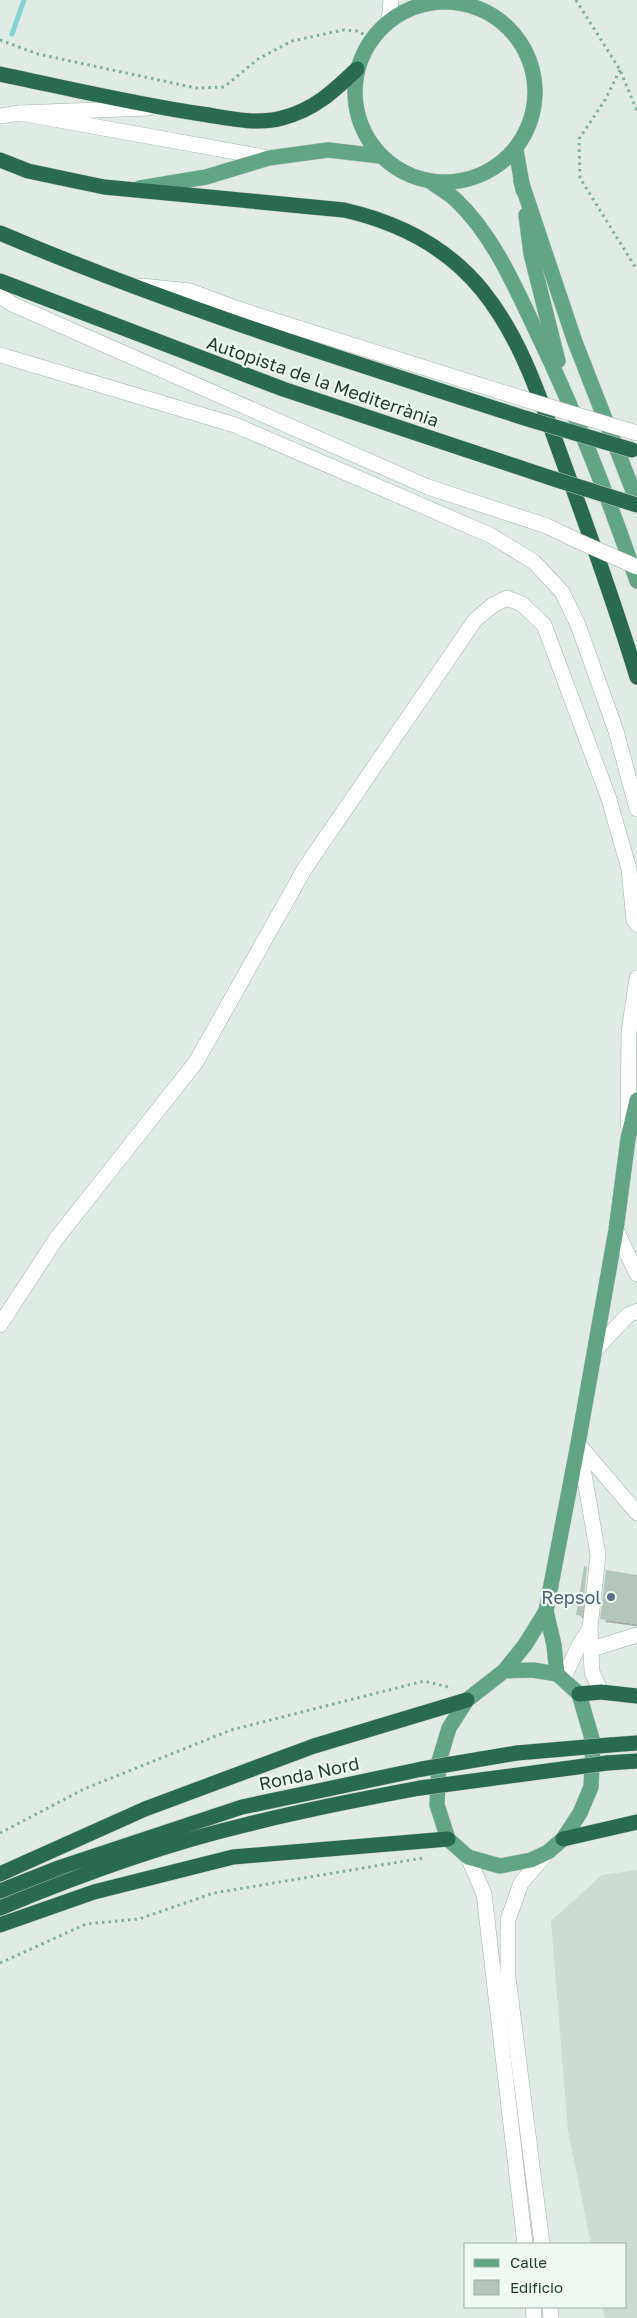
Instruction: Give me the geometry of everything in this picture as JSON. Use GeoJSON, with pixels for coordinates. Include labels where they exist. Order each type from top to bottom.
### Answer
{"type":"FeatureCollection","features":[{"type":"Feature","properties":{"kind":"highway"},"geometry":{"type":"LineString","coordinates":[[0,74],[159,107],[252,121],[281,118],[315,106],[333,93],[358,69]]}},
{"type":"Feature","properties":{"kind":"highway"},"geometry":{"type":"LineString","coordinates":[[0,160],[69,181],[126,190],[344,210],[375,217],[409,231],[451,259],[482,289],[527,363],[609,585],[637,677]]}},
{"type":"Feature","properties":{"kind":"highway","name":"Autopista de la Mediterrània"},"geometry":{"type":"LineString","coordinates":[[0,233],[50,255],[278,338],[528,419],[634,451]]}},
{"type":"Feature","properties":{"kind":"highway","name":"Autopista de la Mediterrània"},"geometry":{"type":"LineString","coordinates":[[0,281],[283,389],[637,505]]}},
{"type":"Feature","properties":{"kind":"highway"},"geometry":{"type":"LineString","coordinates":[[579,1694],[601,1692],[637,1696]]}},
{"type":"Feature","properties":{"kind":"highway"},"geometry":{"type":"LineString","coordinates":[[0,1874],[145,1809],[314,1746],[471,1697]]}},
{"type":"Feature","properties":{"kind":"highway","name":"Ronda Nord"},"geometry":{"type":"LineString","coordinates":[[0,1892],[61,1867],[242,1806],[422,1769],[517,1753],[637,1743]]}},
{"type":"Feature","properties":{"kind":"highway","name":"Ronda Nord"},"geometry":{"type":"LineString","coordinates":[[0,1908],[69,1880],[235,1827],[348,1801],[420,1788],[607,1763],[637,1761]]}},
{"type":"Feature","properties":{"kind":"highway"},"geometry":{"type":"LineString","coordinates":[[563,1839],[637,1822]]}},
{"type":"Feature","properties":{"kind":"highway"},"geometry":{"type":"LineString","coordinates":[[0,1925],[94,1892],[233,1858],[444,1839]]}},
{"type":"Feature","properties":{"kind":"main road"},"geometry":{"type":"LineString","coordinates":[[457,1],[480,8],[498,19],[518,39],[526,51],[533,70],[536,91],[534,112],[527,132],[516,150],[498,166],[478,178],[455,183],[431,182],[404,173],[380,156],[363,130],[355,100],[358,69],[372,38],[389,21],[405,11],[422,5],[457,1]]}},
{"type":"Feature","properties":{"kind":"main road"},"geometry":{"type":"LineString","coordinates":[[126,190],[206,177],[269,158],[328,150],[380,156]]}},
{"type":"Feature","properties":{"kind":"main road"},"geometry":{"type":"LineString","coordinates":[[516,150],[531,254],[565,392]]}},
{"type":"Feature","properties":{"kind":"main road"},"geometry":{"type":"LineString","coordinates":[[431,182],[455,199],[479,226],[512,281],[565,392],[603,482],[637,581]]}},
{"type":"Feature","properties":{"kind":"main road"},"geometry":{"type":"LineString","coordinates":[[522,182],[575,342],[637,500]]}},
{"type":"Feature","properties":{"kind":"main road"},"geometry":{"type":"LineString","coordinates":[[504,1671],[533,1670],[560,1677],[579,1694],[593,1742],[592,1787],[580,1813],[563,1839],[548,1852],[531,1860],[500,1866],[468,1857],[444,1839],[437,1805],[439,1760],[449,1728],[471,1697],[504,1671],[525,1645],[546,1611],[578,1444],[616,1230],[628,1139],[637,1100]]}},
{"type":"Feature","properties":{"kind":"main road"},"geometry":{"type":"LineString","coordinates":[[546,1611],[560,1677]]}},
{"type":"Feature","properties":{"kind":"street"},"geometry":{"type":"LineString","coordinates":[[389,21],[391,0]]}},
{"type":"Feature","properties":{"kind":"street"},"geometry":{"type":"LineString","coordinates":[[0,116],[20,113],[159,107]]}},
{"type":"Feature","properties":{"kind":"street"},"geometry":{"type":"LineString","coordinates":[[20,113],[269,158]]}},
{"type":"Feature","properties":{"kind":"street"},"geometry":{"type":"LineString","coordinates":[[134,285],[190,291],[248,312],[637,433]]}},
{"type":"Feature","properties":{"kind":"street"},"geometry":{"type":"LineString","coordinates":[[0,296],[12,304],[47,320],[419,483],[547,526],[637,567]]}},
{"type":"Feature","properties":{"kind":"street"},"geometry":{"type":"LineString","coordinates":[[0,355],[235,425],[490,536],[534,562],[562,592],[578,624],[616,731],[637,809]]}},
{"type":"Feature","properties":{"kind":"street"},"geometry":{"type":"LineString","coordinates":[[0,1324],[56,1239],[196,1062],[305,868],[475,620],[493,605],[507,598],[522,604],[544,625],[609,799],[628,869],[634,920],[637,924]]}},
{"type":"Feature","properties":{"kind":"street"},"geometry":{"type":"LineString","coordinates":[[628,1139],[629,1032],[637,978]]}},
{"type":"Feature","properties":{"kind":"street"},"geometry":{"type":"LineString","coordinates":[[616,1230],[637,1274]]}},
{"type":"Feature","properties":{"kind":"street"},"geometry":{"type":"LineString","coordinates":[[594,1351],[628,1315],[637,1311]]}},
{"type":"Feature","properties":{"kind":"street"},"geometry":{"type":"LineString","coordinates":[[578,1444],[637,1513]]}},
{"type":"Feature","properties":{"kind":"street"},"geometry":{"type":"LineString","coordinates":[[578,1444],[598,1555],[590,1628],[592,1672],[601,1692]]}},
{"type":"Feature","properties":{"kind":"street"},"geometry":{"type":"LineString","coordinates":[[560,1677],[590,1628]]}},
{"type":"Feature","properties":{"kind":"street"},"geometry":{"type":"LineString","coordinates":[[592,1649],[637,1635]]}},
{"type":"Feature","properties":{"kind":"street"},"geometry":{"type":"LineString","coordinates":[[542,2243],[508,1977],[508,1920],[521,1883],[548,1852]]}},
{"type":"Feature","properties":{"kind":"street"},"geometry":{"type":"LineString","coordinates":[[468,1857],[484,1894],[526,2243]]}},
{"type":"Feature","properties":{"kind":"path"},"geometry":{"type":"LineString","coordinates":[[576,0],[620,70],[637,111]]}},
{"type":"Feature","properties":{"kind":"path"},"geometry":{"type":"LineString","coordinates":[[0,40],[47,56],[186,86],[224,88],[258,59],[292,40],[343,30],[356,31],[372,38]]}},
{"type":"Feature","properties":{"kind":"path"},"geometry":{"type":"LineString","coordinates":[[620,70],[605,100],[580,139],[580,178],[637,270]]}},
{"type":"Feature","properties":{"kind":"path"},"geometry":{"type":"LineString","coordinates":[[0,1833],[84,1789],[231,1730],[424,1681],[471,1697]]}},
{"type":"Feature","properties":{"kind":"path"},"geometry":{"type":"LineString","coordinates":[[0,1963],[86,1924],[139,1919],[214,1892],[414,1861],[433,1855],[444,1839]]}},
{"type":"Feature","properties":{"kind":"shaded area"},"geometry":{"type":"Polygon","coordinates":[[[637,1870],[637,2318],[605,2318],[603,2308],[627,2308],[627,2243],[591,2243],[568,2131],[551,1921],[602,1875],[637,1870]]]}},
{"type":"Feature","properties":{"kind":"building"},"geometry":{"type":"Polygon","coordinates":[[[584,1566],[587,1567],[582,1616],[576,1615],[584,1566]]]}},
{"type":"Feature","properties":{"kind":"building"},"geometry":{"type":"Polygon","coordinates":[[[606,1570],[637,1575],[637,1624],[600,1619],[606,1570]]]}},
{"type":"Feature","properties":{"kind":"waterway"},"geometry":{"type":"LineString","coordinates":[[12,34],[24,0]]}},
{"type":"Feature","properties":{"kind":"place","name":"Repsol"},"geometry":{"type":"Point","coordinates":[611,1597]}}]}
